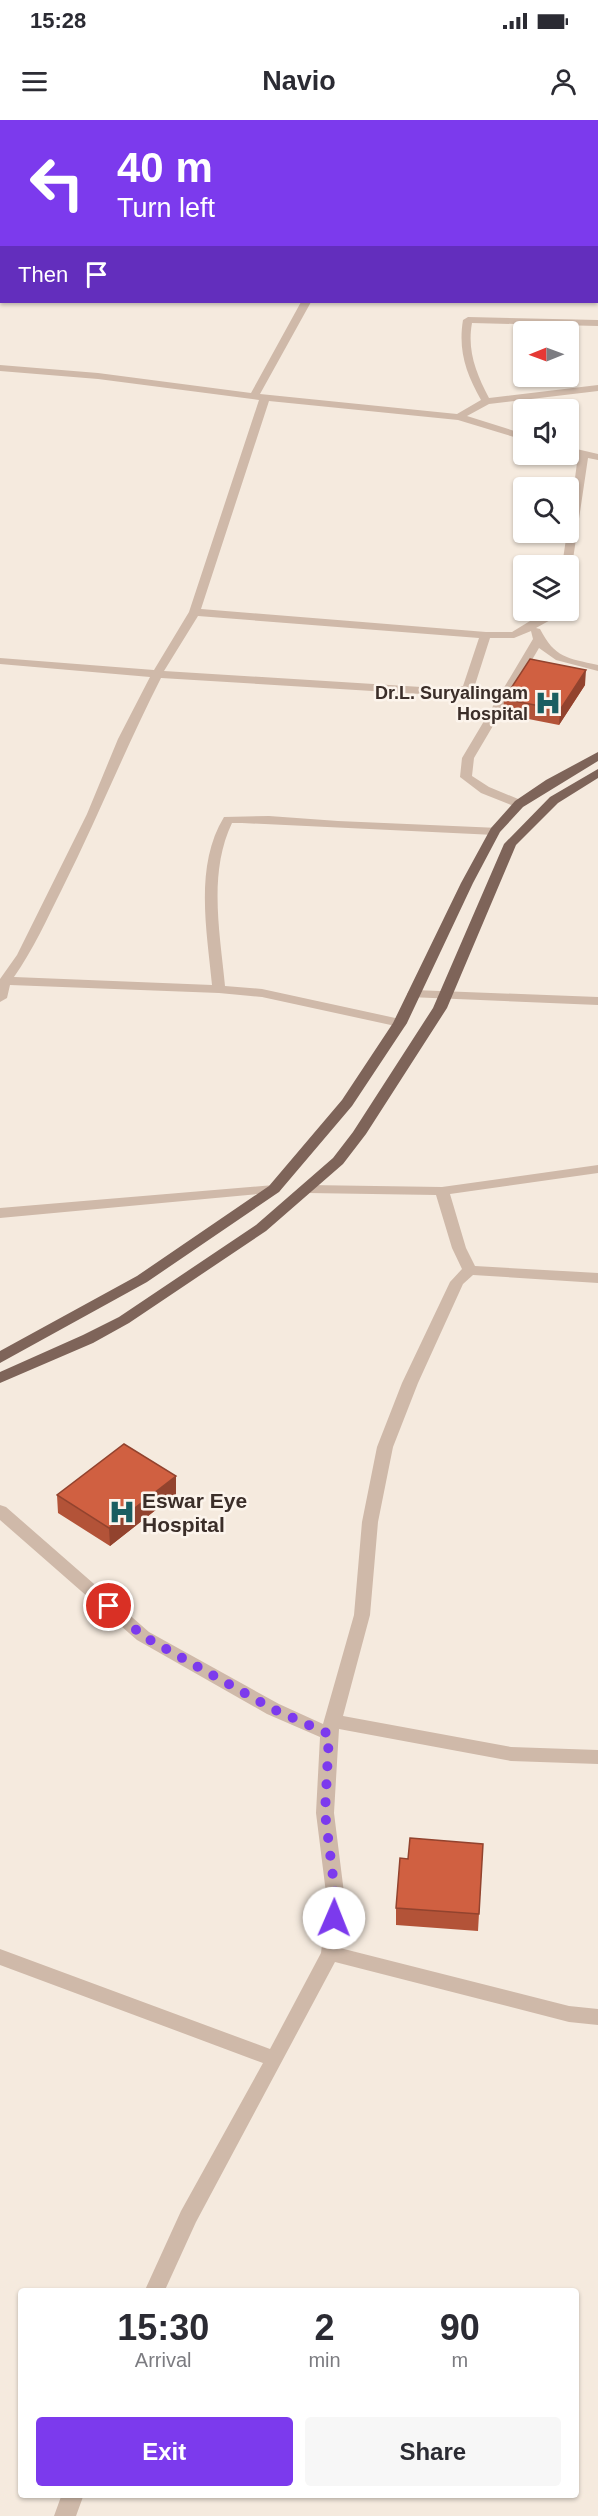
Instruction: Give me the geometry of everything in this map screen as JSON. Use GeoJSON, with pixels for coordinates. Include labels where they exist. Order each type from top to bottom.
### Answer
{"type":"FeatureCollection","features":[{"type":"Feature","properties":{"kind":"main road"},"geometry":{"type":"LineString","coordinates":[[0,1358],[142,1279],[274,1189],[346,1103],[400,1023],[467,883],[495,831],[519,804],[550,783],[598,756]]}},
{"type":"Feature","properties":{"kind":"main road"},"geometry":{"type":"LineString","coordinates":[[0,1378],[88,1339],[124,1320],[261,1228],[338,1161],[359,1134],[440,1008],[510,844],[554,800],[598,773]]}},
{"type":"Feature","properties":{"kind":"street"},"geometry":{"type":"LineString","coordinates":[[0,998],[5,981],[23,955],[93,814],[124,739],[157,674],[195,612],[259,397],[306,303]]}},
{"type":"Feature","properties":{"kind":"street"},"geometry":{"type":"LineString","coordinates":[[486,401],[464,345],[468,320],[598,323]]}},
{"type":"Feature","properties":{"kind":"street"},"geometry":{"type":"LineString","coordinates":[[0,368],[98,376],[259,397],[459,417],[513,434]]}},
{"type":"Feature","properties":{"kind":"street"},"geometry":{"type":"LineString","coordinates":[[459,417],[486,401],[598,388]]}},
{"type":"Feature","properties":{"kind":"street"},"geometry":{"type":"LineString","coordinates":[[579,454],[598,457]]}},
{"type":"Feature","properties":{"kind":"street"},"geometry":{"type":"LineString","coordinates":[[569,555],[583,455]]}},
{"type":"Feature","properties":{"kind":"street"},"geometry":{"type":"LineString","coordinates":[[195,612],[486,635],[514,635],[541,621]]}},
{"type":"Feature","properties":{"kind":"street"},"geometry":{"type":"LineString","coordinates":[[534,625],[537,641],[551,654],[598,668]]}},
{"type":"Feature","properties":{"kind":"street"},"geometry":{"type":"LineString","coordinates":[[0,661],[157,674],[454,693],[468,688],[486,635]]}},
{"type":"Feature","properties":{"kind":"street"},"geometry":{"type":"LineString","coordinates":[[519,804],[485,790],[466,777],[468,758],[537,641]]}},
{"type":"Feature","properties":{"kind":"street"},"geometry":{"type":"LineString","coordinates":[[219,989],[211,908],[212,878],[222,829],[228,820],[247,818],[298,823],[383,827],[455,827],[495,831]]}},
{"type":"Feature","properties":{"kind":"street"},"geometry":{"type":"LineString","coordinates":[[5,981],[219,989],[262,993],[400,1023]]}},
{"type":"Feature","properties":{"kind":"street"},"geometry":{"type":"LineString","coordinates":[[414,994],[598,1001]]}},
{"type":"Feature","properties":{"kind":"street"},"geometry":{"type":"LineString","coordinates":[[308,1189],[442,1191],[598,1169]]}},
{"type":"Feature","properties":{"kind":"street"},"geometry":{"type":"LineString","coordinates":[[0,1213],[274,1189]]}},
{"type":"Feature","properties":{"kind":"street"},"geometry":{"type":"LineString","coordinates":[[442,1191],[459,1248],[470,1270]]}},
{"type":"Feature","properties":{"kind":"street"},"geometry":{"type":"LineString","coordinates":[[156,2288],[188,2217],[330,1953],[336,1901],[325,1813],[331,1727],[362,1615],[370,1522],[385,1447],[410,1383],[457,1282],[470,1270],[598,1278]]}},
{"type":"Feature","properties":{"kind":"street"},"geometry":{"type":"LineString","coordinates":[[0,1510],[143,1636],[273,1709],[331,1727],[511,1754],[598,1756]]}},
{"type":"Feature","properties":{"kind":"street"},"geometry":{"type":"LineString","coordinates":[[330,1953],[569,2014],[598,2017]]}},
{"type":"Feature","properties":{"kind":"street"},"geometry":{"type":"LineString","coordinates":[[0,1957],[275,2059]]}},
{"type":"Feature","properties":{"kind":"street"},"geometry":{"type":"LineString","coordinates":[[65,2516],[72,2498]]}},
{"type":"Feature","properties":{"kind":"building"},"geometry":{"type":"Polygon","coordinates":[[[530,659],[586,670],[560,710],[504,699],[530,659]]]}},
{"type":"Feature","properties":{"kind":"building"},"geometry":{"type":"Polygon","coordinates":[[[124,1444],[176,1476],[109,1528],[57,1495],[124,1444]]]}},
{"type":"Feature","properties":{"kind":"building"},"geometry":{"type":"Polygon","coordinates":[[[410,1838],[483,1844],[479,1914],[396,1908],[400,1858],[408,1859],[410,1838]]]}},
{"type":"Feature","properties":{"kind":"place","name":"Dr.L. Suryalingam Hospital"},"geometry":{"type":"Point","coordinates":[548,703]}},
{"type":"Feature","properties":{"kind":"place","name":"Eswar Eye Hospital"},"geometry":{"type":"Point","coordinates":[122,1512]}},
{"type":"Feature","properties":{"kind":"route"},"geometry":{"type":"LineString","coordinates":[[109,1606],[143,1636],[273,1709],[329,1734],[325,1813],[336,1901],[334,1918]]}}]}
